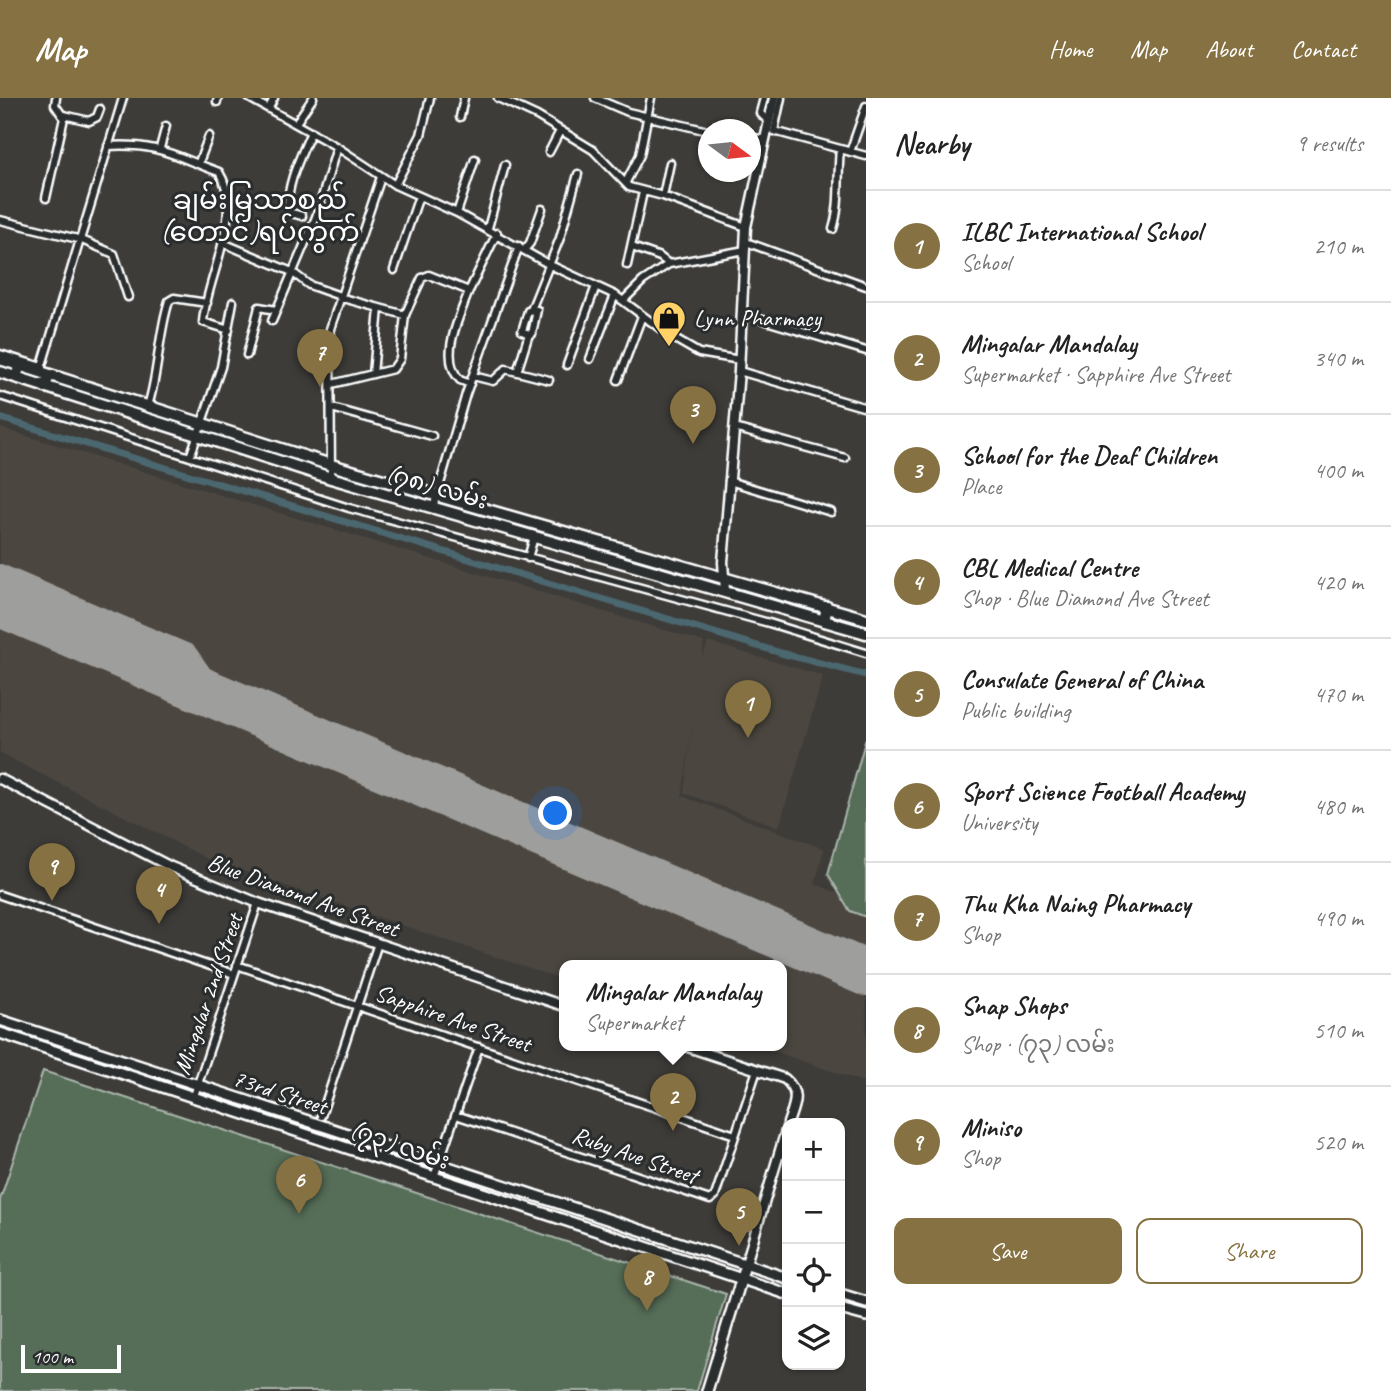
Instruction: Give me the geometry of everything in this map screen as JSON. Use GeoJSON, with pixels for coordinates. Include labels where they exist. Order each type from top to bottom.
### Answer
{"type":"FeatureCollection","features":[{"type":"Feature","properties":{"kind":"main road","name":"(၇၈) လမ်း"},"geometry":{"type":"LineString","coordinates":[[0,359],[331,465],[866,619]]}},
{"type":"Feature","properties":{"kind":"main road"},"geometry":{"type":"LineString","coordinates":[[16,377],[20,365]]}},
{"type":"Feature","properties":{"kind":"main road"},"geometry":{"type":"LineString","coordinates":[[44,371],[45,387]]}},
{"type":"Feature","properties":{"kind":"main road","name":"(၇၈) လမ်း"},"geometry":{"type":"LineString","coordinates":[[0,372],[331,478],[866,633]]}},
{"type":"Feature","properties":{"kind":"main road"},"geometry":{"type":"LineString","coordinates":[[824,621],[827,607]]}},
{"type":"Feature","properties":{"kind":"main road","name":"73rd Street"},"geometry":{"type":"LineString","coordinates":[[0,1020],[782,1277]]}},
{"type":"Feature","properties":{"kind":"main road","name":"(၇၃) လမ်း"},"geometry":{"type":"LineString","coordinates":[[0,1033],[782,1292]]}},
{"type":"Feature","properties":{"kind":"main road"},"geometry":{"type":"LineString","coordinates":[[654,1252],[659,1238]]}},
{"type":"Feature","properties":{"kind":"main road"},"geometry":{"type":"LineString","coordinates":[[707,1391],[741,1280]]}},
{"type":"Feature","properties":{"kind":"main road"},"geometry":{"type":"LineString","coordinates":[[845,1296],[866,1302]]}},
{"type":"Feature","properties":{"kind":"main road"},"geometry":{"type":"LineString","coordinates":[[845,1310],[866,1316]]}},
{"type":"Feature","properties":{"kind":"street"},"geometry":{"type":"LineString","coordinates":[[56,98],[55,105],[64,115],[89,121],[97,117],[100,109]]}},
{"type":"Feature","properties":{"kind":"street"},"geometry":{"type":"LineString","coordinates":[[0,354],[44,371],[123,98]]}},
{"type":"Feature","properties":{"kind":"street"},"geometry":{"type":"LineString","coordinates":[[248,98],[337,147],[395,185],[488,228],[548,264],[624,300],[642,316],[699,353],[740,360]]}},
{"type":"Feature","properties":{"kind":"street"},"geometry":{"type":"LineString","coordinates":[[269,108],[274,98]]}},
{"type":"Feature","properties":{"kind":"street"},"geometry":{"type":"LineString","coordinates":[[296,123],[313,98]]}},
{"type":"Feature","properties":{"kind":"street"},"geometry":{"type":"LineString","coordinates":[[395,185],[421,135],[430,98]]}},
{"type":"Feature","properties":{"kind":"street"},"geometry":{"type":"LineString","coordinates":[[460,117],[464,98]]}},
{"type":"Feature","properties":{"kind":"street"},"geometry":{"type":"LineString","coordinates":[[498,98],[537,116],[593,150],[629,187],[663,196],[729,223],[747,227]]}},
{"type":"Feature","properties":{"kind":"street"},"geometry":{"type":"LineString","coordinates":[[595,98],[646,117],[698,129]]}},
{"type":"Feature","properties":{"kind":"street"},"geometry":{"type":"LineString","coordinates":[[626,182],[640,155],[651,98]]}},
{"type":"Feature","properties":{"kind":"street"},"geometry":{"type":"LineString","coordinates":[[764,98],[760,113],[768,121]]}},
{"type":"Feature","properties":{"kind":"street"},"geometry":{"type":"LineString","coordinates":[[725,590],[723,576],[740,360],[747,227],[763,139],[774,98]]}},
{"type":"Feature","properties":{"kind":"street"},"geometry":{"type":"LineString","coordinates":[[781,98],[774,131],[866,156]]}},
{"type":"Feature","properties":{"kind":"street"},"geometry":{"type":"LineString","coordinates":[[850,152],[866,106]]}},
{"type":"Feature","properties":{"kind":"street"},"geometry":{"type":"LineString","coordinates":[[46,198],[64,115]]}},
{"type":"Feature","properties":{"kind":"street"},"geometry":{"type":"LineString","coordinates":[[160,148],[166,126]]}},
{"type":"Feature","properties":{"kind":"street"},"geometry":{"type":"LineString","coordinates":[[549,152],[560,131]]}},
{"type":"Feature","properties":{"kind":"street"},"geometry":{"type":"LineString","coordinates":[[302,216],[288,212],[287,201],[295,170],[311,132]]}},
{"type":"Feature","properties":{"kind":"street"},"geometry":{"type":"LineString","coordinates":[[199,162],[209,136]]}},
{"type":"Feature","properties":{"kind":"street"},"geometry":{"type":"LineString","coordinates":[[108,146],[160,148],[219,172],[228,191],[223,243],[203,318],[205,325],[229,330]]}},
{"type":"Feature","properties":{"kind":"street"},"geometry":{"type":"LineString","coordinates":[[272,321],[316,218],[337,147]]}},
{"type":"Feature","properties":{"kind":"street"},"geometry":{"type":"LineString","coordinates":[[833,229],[840,207],[837,196],[840,149]]}},
{"type":"Feature","properties":{"kind":"street"},"geometry":{"type":"LineString","coordinates":[[457,213],[475,159]]}},
{"type":"Feature","properties":{"kind":"street"},"geometry":{"type":"LineString","coordinates":[[663,196],[670,163]]}},
{"type":"Feature","properties":{"kind":"street"},"geometry":{"type":"LineString","coordinates":[[488,228],[505,165]]}},
{"type":"Feature","properties":{"kind":"street"},"geometry":{"type":"LineString","coordinates":[[517,372],[539,313],[531,310],[561,238],[578,174]]}},
{"type":"Feature","properties":{"kind":"street"},"geometry":{"type":"LineString","coordinates":[[331,478],[330,330],[381,177]]}},
{"type":"Feature","properties":{"kind":"street"},"geometry":{"type":"LineString","coordinates":[[627,265],[643,192]]}},
{"type":"Feature","properties":{"kind":"street"},"geometry":{"type":"LineString","coordinates":[[394,270],[419,196]]}},
{"type":"Feature","properties":{"kind":"street"},"geometry":{"type":"LineString","coordinates":[[433,508],[470,384],[522,248],[530,243],[542,209]]}},
{"type":"Feature","properties":{"kind":"street"},"geometry":{"type":"LineString","coordinates":[[0,220],[82,240],[114,254],[128,297]]}},
{"type":"Feature","properties":{"kind":"street"},"geometry":{"type":"LineString","coordinates":[[470,384],[460,380],[451,364],[456,326],[469,291],[497,233]]}},
{"type":"Feature","properties":{"kind":"street"},"geometry":{"type":"LineString","coordinates":[[223,243],[292,272],[309,285],[405,315]]}},
{"type":"Feature","properties":{"kind":"street"},"geometry":{"type":"LineString","coordinates":[[624,300],[643,281],[669,264],[746,246],[866,286]]}},
{"type":"Feature","properties":{"kind":"street"},"geometry":{"type":"LineString","coordinates":[[632,247],[660,257],[669,264]]}},
{"type":"Feature","properties":{"kind":"street"},"geometry":{"type":"LineString","coordinates":[[332,384],[393,369],[398,364],[405,315],[425,275],[469,291]]}},
{"type":"Feature","properties":{"kind":"street"},"geometry":{"type":"LineString","coordinates":[[567,365],[596,286]]}},
{"type":"Feature","properties":{"kind":"street"},"geometry":{"type":"LineString","coordinates":[[590,359],[615,295]]}},
{"type":"Feature","properties":{"kind":"street"},"geometry":{"type":"LineString","coordinates":[[148,406],[156,380],[160,337],[169,301],[174,298],[207,303]]}},
{"type":"Feature","properties":{"kind":"street"},"geometry":{"type":"LineString","coordinates":[[190,457],[221,367],[233,302]]}},
{"type":"Feature","properties":{"kind":"street"},"geometry":{"type":"LineString","coordinates":[[247,355],[259,307],[276,310]]}},
{"type":"Feature","properties":{"kind":"street"},"geometry":{"type":"LineString","coordinates":[[373,374],[379,309]]}},
{"type":"Feature","properties":{"kind":"street"},"geometry":{"type":"LineString","coordinates":[[743,314],[866,351]]}},
{"type":"Feature","properties":{"kind":"street"},"geometry":{"type":"LineString","coordinates":[[618,380],[642,316]]}},
{"type":"Feature","properties":{"kind":"street"},"geometry":{"type":"LineString","coordinates":[[473,376],[493,381],[502,370],[549,380]]}},
{"type":"Feature","properties":{"kind":"street"},"geometry":{"type":"LineString","coordinates":[[739,371],[863,408]]}},
{"type":"Feature","properties":{"kind":"street"},"geometry":{"type":"LineString","coordinates":[[0,396],[349,508],[769,623],[866,653]]}},
{"type":"Feature","properties":{"kind":"street"},"geometry":{"type":"LineString","coordinates":[[332,408],[432,436]]}},
{"type":"Feature","properties":{"kind":"street"},"geometry":{"type":"LineString","coordinates":[[734,428],[845,458]]}},
{"type":"Feature","properties":{"kind":"street"},"geometry":{"type":"LineString","coordinates":[[729,481],[831,512]]}},
{"type":"Feature","properties":{"kind":"street"},"geometry":{"type":"LineString","coordinates":[[528,558],[534,537]]}},
{"type":"Feature","properties":{"kind":"street","name":"Blue Diamond Ave Street"},"geometry":{"type":"LineString","coordinates":[[0,779],[171,867],[258,903],[559,1004]]}},
{"type":"Feature","properties":{"kind":"street"},"geometry":{"type":"LineString","coordinates":[[0,895],[234,974]]}},
{"type":"Feature","properties":{"kind":"street","name":"Mingalar 2nd Street"},"geometry":{"type":"LineString","coordinates":[[194,1096],[258,903]]}},
{"type":"Feature","properties":{"kind":"street"},"geometry":{"type":"LineString","coordinates":[[321,1116],[378,943]]}},
{"type":"Feature","properties":{"kind":"street","name":"Sapphire Ave Street"},"geometry":{"type":"LineString","coordinates":[[237,965],[735,1135]]}},
{"type":"Feature","properties":{"kind":"street"},"geometry":{"type":"LineString","coordinates":[[434,1177],[479,1047]]}},
{"type":"Feature","properties":{"kind":"street"},"geometry":{"type":"LineString","coordinates":[[700,1051],[785,1079],[794,1087],[796,1097],[790,1118]]}},
{"type":"Feature","properties":{"kind":"street","name":"Ruby Ave Street"},"geometry":{"type":"LineString","coordinates":[[456,1115],[709,1200],[715,1196],[757,1070]]}},
{"type":"Feature","properties":{"kind":"street"},"geometry":{"type":"LineString","coordinates":[[741,1280],[782,1145]]}},
{"type":"Feature","properties":{"kind":"shaded area"},"geometry":{"type":"Polygon","coordinates":[[[0,428],[704,642],[702,659],[708,642],[823,676],[779,827],[684,793],[693,720],[682,796],[824,849],[815,884],[866,904],[866,1083],[773,1051],[787,1051],[787,960],[559,960],[559,978],[210,860],[0,753],[0,428]]]}},
{"type":"Feature","properties":{"kind":"green space"},"geometry":{"type":"Polygon","coordinates":[[[866,738],[866,917],[850,911],[828,874],[866,738]]]}},
{"type":"Feature","properties":{"kind":"green space"},"geometry":{"type":"Polygon","coordinates":[[[43,1071],[726,1294],[697,1391],[0,1391],[0,1200],[43,1071]]]}},
{"type":"Feature","properties":{"kind":"waterway"},"geometry":{"type":"LineString","coordinates":[[0,418],[781,653],[866,675]]}},
{"type":"Feature","properties":{"kind":"taxiway"},"geometry":{"type":"LineString","coordinates":[[0,573],[188,653],[219,697]]}},
{"type":"Feature","properties":{"kind":"taxiway"},"geometry":{"type":"LineString","coordinates":[[864,972],[866,977]]}},
{"type":"Feature","properties":{"kind":"runway"},"geometry":{"type":"LineString","coordinates":[[0,604],[866,973]]}},
{"type":"Feature","properties":{"kind":"place","name":"Lynn Pharmacy"},"geometry":{"type":"Point","coordinates":[669,348]}},
{"type":"Feature","properties":{"kind":"place","name":"Thu Kha Naing Pharmacy"},"geometry":{"type":"Point","coordinates":[320,387]}},
{"type":"Feature","properties":{"kind":"place","name":"School for the Deaf Children"},"geometry":{"type":"Point","coordinates":[693,444]}},
{"type":"Feature","properties":{"kind":"place","name":"ILBC International School"},"geometry":{"type":"Point","coordinates":[748,738]}},
{"type":"Feature","properties":{"kind":"place","name":"Miniso"},"geometry":{"type":"Point","coordinates":[52,901]}},
{"type":"Feature","properties":{"kind":"place","name":"CBL Medical Centre"},"geometry":{"type":"Point","coordinates":[159,924]}},
{"type":"Feature","properties":{"kind":"place","name":"Mingalar Mandalay"},"geometry":{"type":"Point","coordinates":[673,1131]}},
{"type":"Feature","properties":{"kind":"place","name":"Sport Science Football Academy"},"geometry":{"type":"Point","coordinates":[299,1214]}},
{"type":"Feature","properties":{"kind":"place","name":"Consulate General of China"},"geometry":{"type":"Point","coordinates":[739,1246]}},
{"type":"Feature","properties":{"kind":"place","name":"Snap Shops"},"geometry":{"type":"Point","coordinates":[647,1311]}},
{"type":"Feature","properties":{"kind":"district","name":"ချမ်းမြသာစည် (တောင်)ရပ်ကွက်"},"geometry":{"type":"Point","coordinates":[260,215]}}]}
